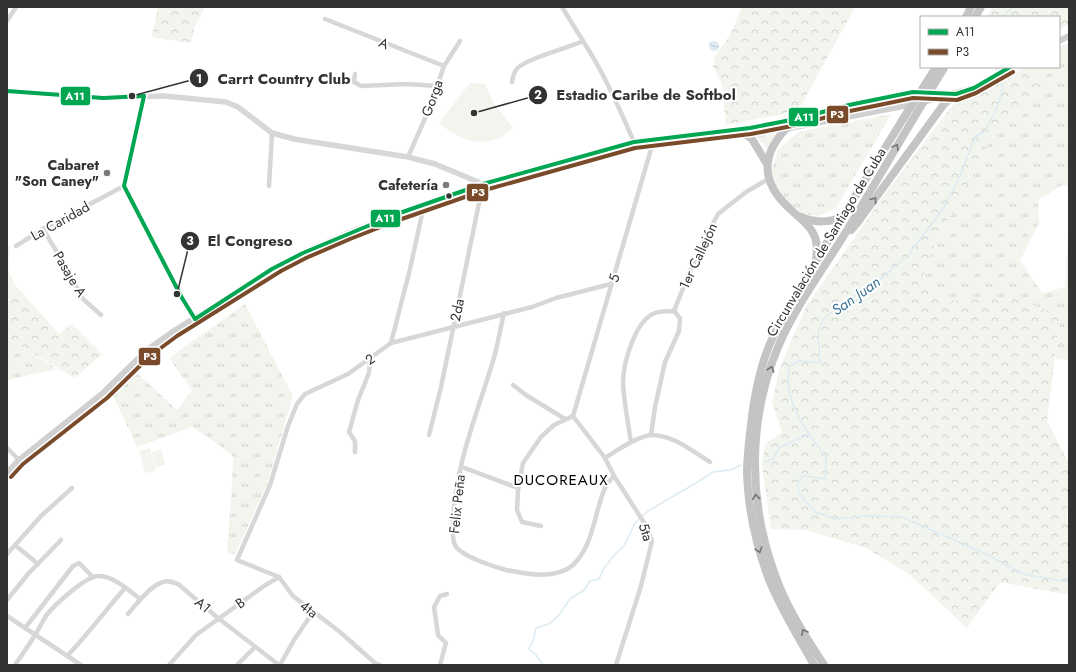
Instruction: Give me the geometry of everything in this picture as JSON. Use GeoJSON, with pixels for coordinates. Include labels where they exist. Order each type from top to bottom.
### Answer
{"type":"FeatureCollection","features":[{"type":"Feature","properties":{"kind":"highway"},"geometry":{"type":"LineString","coordinates":[[967,16],[972,7]]}},
{"type":"Feature","properties":{"kind":"highway"},"geometry":{"type":"LineString","coordinates":[[976,16],[981,7]]}},
{"type":"Feature","properties":{"kind":"highway","name":"Circunvalación de Santiago de Cuba"},"geometry":{"type":"LineString","coordinates":[[814,665],[781,608],[768,578],[757,544],[749,500],[747,473],[753,404],[762,369],[773,338],[816,261],[935,68]]}},
{"type":"Feature","properties":{"kind":"highway","name":"Circunvalación de Santiago de Cuba"},"geometry":{"type":"LineString","coordinates":[[824,665],[787,602],[774,573],[765,543],[759,518],[755,480],[755,454],[760,406],[763,392],[778,347],[808,292],[944,68]]}},
{"type":"Feature","properties":{"kind":"highway"},"geometry":{"type":"LineString","coordinates":[[840,240],[858,222],[944,104],[956,94]]}},
{"type":"Feature","properties":{"kind":"highway"},"geometry":{"type":"LineString","coordinates":[[796,119],[772,149],[767,164],[768,179],[780,198],[810,227],[815,237],[817,246],[816,261]]}},
{"type":"Feature","properties":{"kind":"highway"},"geometry":{"type":"LineString","coordinates":[[739,130],[752,139],[767,164]]}},
{"type":"Feature","properties":{"kind":"highway"},"geometry":{"type":"LineString","coordinates":[[799,216],[810,220],[830,221],[843,218],[863,202]]}},
{"type":"Feature","properties":{"kind":"highway"},"geometry":{"type":"LineString","coordinates":[[830,221],[840,216],[849,207]]}},
{"type":"Feature","properties":{"kind":"main road"},"geometry":{"type":"LineString","coordinates":[[1060,40],[1069,36]]}},
{"type":"Feature","properties":{"kind":"main road"},"geometry":{"type":"LineString","coordinates":[[750,128],[788,128],[915,104],[974,88],[1008,68]]}},
{"type":"Feature","properties":{"kind":"main road"},"geometry":{"type":"LineString","coordinates":[[7,473],[19,460],[103,393],[146,351],[278,266],[296,256],[352,231],[483,184],[634,142],[739,130],[796,119],[849,105],[913,92],[956,94]]}},
{"type":"Feature","properties":{"kind":"street"},"geometry":{"type":"LineString","coordinates":[[7,21],[16,7]]}},
{"type":"Feature","properties":{"kind":"street"},"geometry":{"type":"LineString","coordinates":[[562,7],[594,58],[613,95],[634,142]]}},
{"type":"Feature","properties":{"kind":"street","name":"A"},"geometry":{"type":"LineString","coordinates":[[325,19],[444,66]]}},
{"type":"Feature","properties":{"kind":"street","name":"Gorga"},"geometry":{"type":"LineString","coordinates":[[408,157],[430,107],[444,66],[460,41]]}},
{"type":"Feature","properties":{"kind":"street"},"geometry":{"type":"LineString","coordinates":[[512,82],[516,70],[520,65],[583,41]]}},
{"type":"Feature","properties":{"kind":"street"},"geometry":{"type":"LineString","coordinates":[[355,74],[354,82],[361,86],[407,84],[437,86]]}},
{"type":"Feature","properties":{"kind":"street"},"geometry":{"type":"LineString","coordinates":[[7,91],[103,98],[144,96],[197,98],[226,102],[238,107],[272,133],[294,139],[408,157],[435,164],[483,184]]}},
{"type":"Feature","properties":{"kind":"street"},"geometry":{"type":"LineString","coordinates":[[144,96],[124,186],[182,298],[195,319]]}},
{"type":"Feature","properties":{"kind":"street"},"geometry":{"type":"LineString","coordinates":[[269,186],[272,133]]}},
{"type":"Feature","properties":{"kind":"street","name":"5"},"geometry":{"type":"LineString","coordinates":[[573,416],[654,139]]}},
{"type":"Feature","properties":{"kind":"street","name":"1er Callejón"},"geometry":{"type":"LineString","coordinates":[[674,311],[691,269],[718,214],[746,192],[768,179]]}},
{"type":"Feature","properties":{"kind":"street","name":"2da"},"geometry":{"type":"LineString","coordinates":[[429,435],[483,184]]}},
{"type":"Feature","properties":{"kind":"street","name":"La Caridad"},"geometry":{"type":"LineString","coordinates":[[16,246],[43,229],[124,186]]}},
{"type":"Feature","properties":{"kind":"street"},"geometry":{"type":"LineString","coordinates":[[391,343],[410,269],[424,205]]}},
{"type":"Feature","properties":{"kind":"street","name":"Pasaje A"},"geometry":{"type":"LineString","coordinates":[[43,229],[83,299],[100,315]]}},
{"type":"Feature","properties":{"kind":"street","name":"2"},"geometry":{"type":"LineString","coordinates":[[279,577],[237,560],[270,485],[288,426],[297,404],[305,394],[348,374],[370,360],[391,343],[532,307],[556,298],[611,284]]}},
{"type":"Feature","properties":{"kind":"street"},"geometry":{"type":"LineString","coordinates":[[632,442],[623,383],[632,343],[642,323],[648,317],[655,313],[674,311],[680,318],[679,331],[665,362],[655,407],[651,435]]}},
{"type":"Feature","properties":{"kind":"street","name":"Felix Peña"},"geometry":{"type":"LineString","coordinates":[[504,314],[493,360],[471,430],[457,488],[453,515],[452,537],[455,547],[472,558],[498,568],[526,574],[548,574],[566,570],[573,565],[585,549],[605,486],[614,476]]}},
{"type":"Feature","properties":{"kind":"street"},"geometry":{"type":"LineString","coordinates":[[355,452],[355,441],[349,432],[358,400],[368,373],[370,360]]}},
{"type":"Feature","properties":{"kind":"street"},"geometry":{"type":"LineString","coordinates":[[513,385],[526,395],[565,419]]}},
{"type":"Feature","properties":{"kind":"street"},"geometry":{"type":"LineString","coordinates":[[541,526],[522,522],[517,510],[518,488],[523,463],[541,437],[554,426],[573,416]]}},
{"type":"Feature","properties":{"kind":"street","name":"5ta"},"geometry":{"type":"LineString","coordinates":[[573,416],[605,458],[614,476],[645,524],[652,541],[641,586],[616,665]]}},
{"type":"Feature","properties":{"kind":"street"},"geometry":{"type":"LineString","coordinates":[[605,458],[632,442],[651,435],[671,438],[710,462]]}},
{"type":"Feature","properties":{"kind":"street"},"geometry":{"type":"LineString","coordinates":[[7,448],[19,460]]}},
{"type":"Feature","properties":{"kind":"street"},"geometry":{"type":"LineString","coordinates":[[462,467],[518,488]]}},
{"type":"Feature","properties":{"kind":"street"},"geometry":{"type":"LineString","coordinates":[[7,554],[41,516],[72,488]]}},
{"type":"Feature","properties":{"kind":"street"},"geometry":{"type":"LineString","coordinates":[[7,600],[61,540]]}},
{"type":"Feature","properties":{"kind":"street"},"geometry":{"type":"LineString","coordinates":[[15,545],[38,564]]}},
{"type":"Feature","properties":{"kind":"street"},"geometry":{"type":"LineString","coordinates":[[25,628],[73,566],[79,563],[93,577]]}},
{"type":"Feature","properties":{"kind":"street"},"geometry":{"type":"LineString","coordinates":[[15,665],[47,615],[79,585],[93,577],[99,576],[109,578],[140,599]]}},
{"type":"Feature","properties":{"kind":"street","name":"4ta"},"geometry":{"type":"LineString","coordinates":[[279,577],[293,596],[340,632],[376,664],[380,665]]}},
{"type":"Feature","properties":{"kind":"street","name":"B"},"geometry":{"type":"LineString","coordinates":[[169,665],[196,635],[218,618],[279,577]]}},
{"type":"Feature","properties":{"kind":"street","name":"A1"},"geometry":{"type":"LineString","coordinates":[[128,614],[140,599],[151,589],[162,582],[172,581],[178,584],[218,618],[280,665]]}},
{"type":"Feature","properties":{"kind":"street"},"geometry":{"type":"LineString","coordinates":[[68,656],[88,635],[95,623],[125,588]]}},
{"type":"Feature","properties":{"kind":"street"},"geometry":{"type":"LineString","coordinates":[[440,665],[446,643],[438,635],[434,607],[440,596],[447,594]]}},
{"type":"Feature","properties":{"kind":"street"},"geometry":{"type":"LineString","coordinates":[[280,665],[294,640],[313,612]]}},
{"type":"Feature","properties":{"kind":"street"},"geometry":{"type":"LineString","coordinates":[[7,616],[81,665]]}},
{"type":"Feature","properties":{"kind":"street"},"geometry":{"type":"LineString","coordinates":[[237,665],[255,647]]}},
{"type":"Feature","properties":{"kind":"green space"},"geometry":{"type":"Polygon","coordinates":[[[158,7],[205,7],[195,26],[191,43],[152,36],[158,7]]]}},
{"type":"Feature","properties":{"kind":"green space"},"geometry":{"type":"Polygon","coordinates":[[[742,7],[855,7],[798,111],[726,125],[722,84],[713,67],[715,56],[731,34],[742,7]]]}},
{"type":"Feature","properties":{"kind":"green space"},"geometry":{"type":"Polygon","coordinates":[[[993,7],[1069,7],[1069,25],[1060,30],[1060,16],[988,16],[993,7]]]}},
{"type":"Feature","properties":{"kind":"green space"},"geometry":{"type":"Polygon","coordinates":[[[1069,43],[1069,189],[1064,184],[1038,200],[1039,223],[1020,260],[1042,293],[1065,287],[1069,218],[1069,360],[1055,359],[1060,315],[1015,299],[938,301],[922,269],[989,142],[1039,88],[1030,68],[1060,68],[1060,48],[1069,43]]]}},
{"type":"Feature","properties":{"kind":"green space"},"geometry":{"type":"Polygon","coordinates":[[[1022,68],[1030,68],[1039,88],[989,142],[922,269],[938,301],[1015,299],[1060,315],[1047,421],[1069,463],[1067,521],[1069,522],[1069,595],[1000,582],[967,628],[909,574],[866,548],[806,530],[771,529],[762,465],[765,444],[782,432],[772,402],[780,367],[807,305],[885,194],[957,99],[985,92],[1022,68]]]}},
{"type":"Feature","properties":{"kind":"green space"},"geometry":{"type":"Polygon","coordinates":[[[470,83],[485,84],[494,104],[513,128],[499,138],[481,142],[466,139],[452,133],[439,123],[470,83]]]}},
{"type":"Feature","properties":{"kind":"green space"},"geometry":{"type":"Polygon","coordinates":[[[891,114],[835,209],[818,216],[800,213],[788,203],[776,186],[772,169],[778,150],[798,132],[891,114]]]}},
{"type":"Feature","properties":{"kind":"green space"},"geometry":{"type":"Polygon","coordinates":[[[776,132],[767,149],[756,136],[776,132]]]}},
{"type":"Feature","properties":{"kind":"green space"},"geometry":{"type":"Polygon","coordinates":[[[7,246],[10,246],[8,270],[15,285],[7,298],[7,246]]]}},
{"type":"Feature","properties":{"kind":"green space"},"geometry":{"type":"Polygon","coordinates":[[[15,285],[59,334],[72,324],[102,354],[75,378],[7,338],[7,298],[15,285]]]}},
{"type":"Feature","properties":{"kind":"green space"},"geometry":{"type":"Polygon","coordinates":[[[245,304],[293,396],[267,484],[235,555],[227,552],[233,456],[192,427],[137,447],[113,395],[138,374],[177,410],[192,390],[169,358],[245,304]]]}},
{"type":"Feature","properties":{"kind":"green space"},"geometry":{"type":"Polygon","coordinates":[[[7,338],[57,369],[7,380],[7,338]]]}},
{"type":"Feature","properties":{"kind":"green space"},"geometry":{"type":"Polygon","coordinates":[[[150,448],[156,471],[145,473],[139,451],[150,448]]]}},
{"type":"Feature","properties":{"kind":"green space"},"geometry":{"type":"Polygon","coordinates":[[[161,449],[165,465],[156,467],[152,452],[161,449]]]}},
{"type":"Feature","properties":{"kind":"water"},"geometry":{"type":"Polygon","coordinates":[[[712,41],[716,41],[718,42],[718,50],[712,51],[709,48],[709,44],[712,41]]]}},
{"type":"Feature","properties":{"kind":"waterway","name":"San Juan"},"geometry":{"type":"LineString","coordinates":[[1003,16],[1013,7]]}},
{"type":"Feature","properties":{"kind":"waterway","name":"San Juan"},"geometry":{"type":"LineString","coordinates":[[995,68],[997,72]]}},
{"type":"Feature","properties":{"kind":"waterway","name":"San Juan"},"geometry":{"type":"LineString","coordinates":[[999,76],[1003,89],[996,110],[985,131],[975,137],[960,176],[943,209],[908,255],[881,279],[845,302],[823,319],[818,334],[820,363],[799,361],[790,366],[788,380],[792,403],[801,422],[826,457],[825,479],[803,476],[798,483],[798,492],[815,512],[835,519],[865,516],[902,517],[988,555],[1023,574],[1069,582]]}},
{"type":"Feature","properties":{"kind":"waterway"},"geometry":{"type":"LineString","coordinates":[[765,462],[773,459],[780,447],[810,434]]}},
{"type":"Feature","properties":{"kind":"waterway"},"geometry":{"type":"LineString","coordinates":[[543,665],[536,655],[529,649],[533,641],[536,628],[549,624],[559,615],[570,599],[584,590],[590,581],[599,579],[604,568],[615,554],[624,546],[635,523],[648,511],[713,472],[731,470],[741,465]]}},
{"type":"Feature","properties":{"kind":"transit line","name":"A11"},"geometry":{"type":"LineString","coordinates":[[195,319],[272,269],[303,253],[394,215],[483,184],[634,142],[750,128],[913,92],[956,94],[974,88],[1008,68]]}},
{"type":"Feature","properties":{"kind":"transit line","name":"P3"},"geometry":{"type":"LineString","coordinates":[[11,477],[23,464],[107,398],[150,356],[177,336],[281,271],[306,258],[350,239],[396,221],[485,190],[635,148],[751,134],[913,98],[957,100],[976,93],[1013,72]]}},
{"type":"Feature","properties":{"kind":"transit line","name":"A11"},"geometry":{"type":"LineString","coordinates":[[7,91],[103,98],[144,96]]}},
{"type":"Feature","properties":{"kind":"transit line","name":"A11"},"geometry":{"type":"LineString","coordinates":[[144,96],[124,186],[182,298],[195,319]]}},
{"type":"Feature","properties":{"kind":"place","name":"Carrt Country Club"},"geometry":{"type":"Point","coordinates":[132,96]}},
{"type":"Feature","properties":{"kind":"place","name":"Estadio Caribe de Softbol"},"geometry":{"type":"Point","coordinates":[474,113]}},
{"type":"Feature","properties":{"kind":"place","name":"Cabaret \"Son Caney\""},"geometry":{"type":"Point","coordinates":[107,173]}},
{"type":"Feature","properties":{"kind":"place","name":"Cafetería"},"geometry":{"type":"Point","coordinates":[446,185]}},
{"type":"Feature","properties":{"kind":"place","name":"El Congreso"},"geometry":{"type":"Point","coordinates":[177,294]}},
{"type":"Feature","properties":{"kind":"district","name":"DUCOREAUX"},"geometry":{"type":"Point","coordinates":[561,480]}}]}
